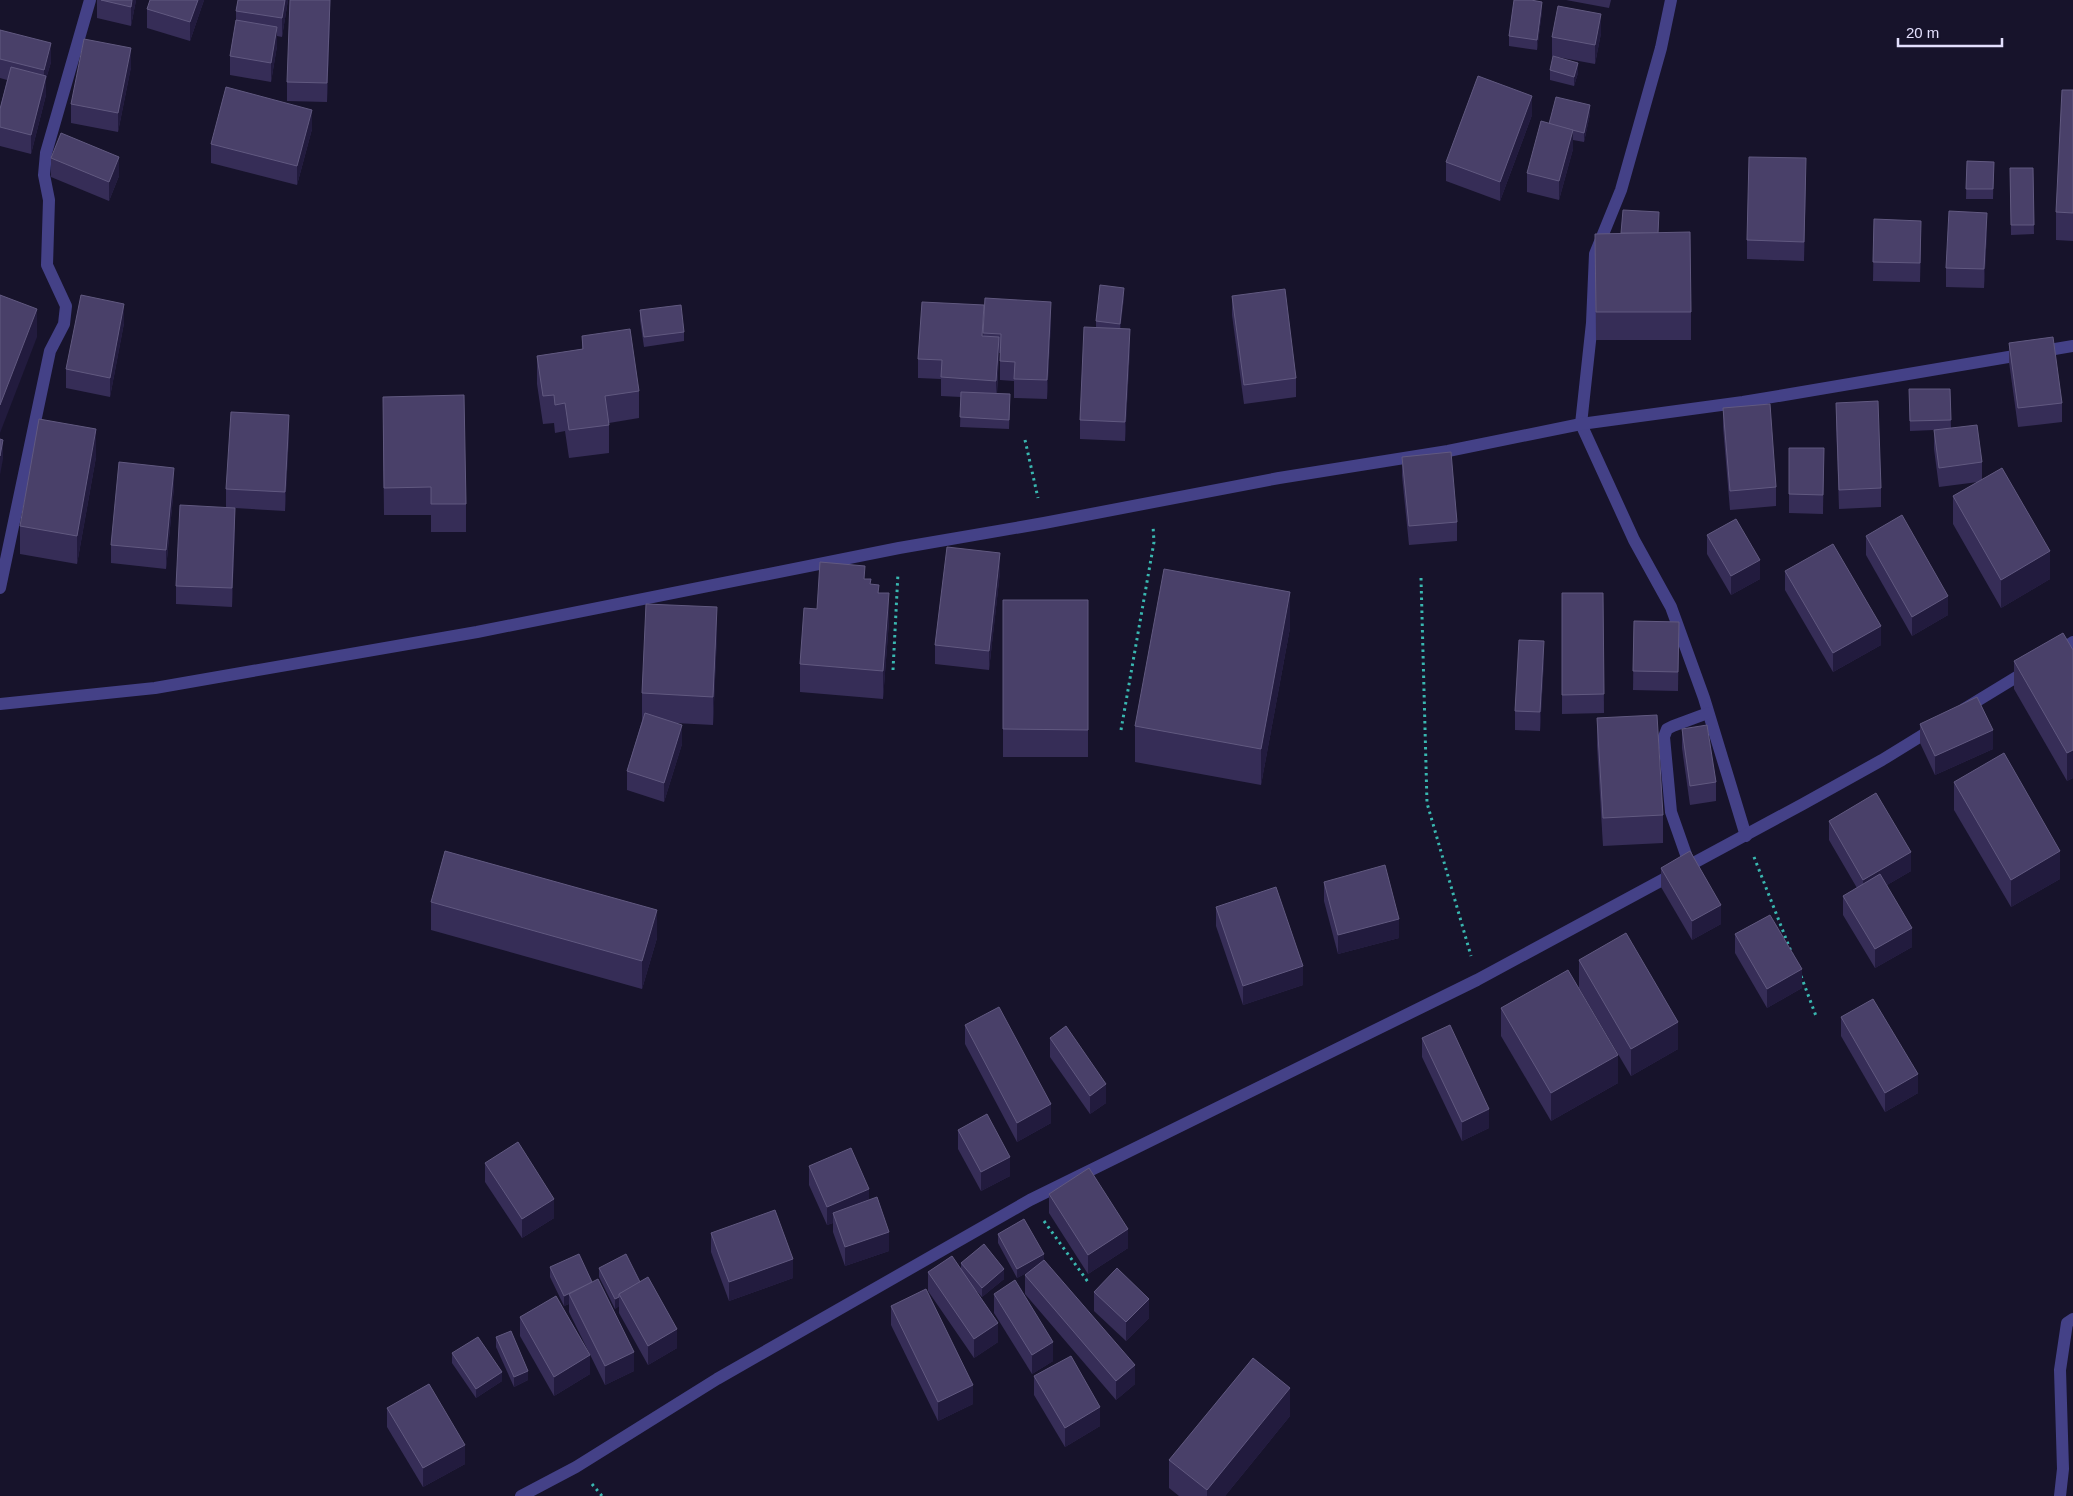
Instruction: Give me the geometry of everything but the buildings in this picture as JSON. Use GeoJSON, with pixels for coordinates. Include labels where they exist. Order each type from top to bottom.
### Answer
{"type":"FeatureCollection","features":[{"type":"Feature","properties":{"kind":"street"},"geometry":{"type":"LineString","coordinates":[[0,588],[50,351],[64,324],[66,306],[47,265],[49,200],[44,175],[46,153],[90,0]]}},
{"type":"Feature","properties":{"kind":"street"},"geometry":{"type":"LineString","coordinates":[[1671,0],[1661,48],[1621,190],[1595,254],[1592,323],[1581,424],[1634,540],[1671,606],[1708,712],[1746,836]]}},
{"type":"Feature","properties":{"kind":"street"},"geometry":{"type":"LineString","coordinates":[[0,704],[155,688],[477,632],[899,548],[1044,523],[1279,478],[1448,451],[1581,424],[1743,402],[2073,346]]}},
{"type":"Feature","properties":{"kind":"street"},"geometry":{"type":"LineString","coordinates":[[521,1496],[576,1467],[717,1379],[1030,1200],[1478,980],[1746,836],[1882,760],[2073,642]]}},
{"type":"Feature","properties":{"kind":"street"},"geometry":{"type":"LineString","coordinates":[[1690,866],[1671,812],[1664,737],[1667,729],[1708,712]]}},
{"type":"Feature","properties":{"kind":"street"},"geometry":{"type":"LineString","coordinates":[[2060,1496],[2063,1469],[2060,1370],[2067,1323],[2073,1319]]}},
{"type":"Feature","properties":{"kind":"path"},"geometry":{"type":"LineString","coordinates":[[1025,440],[1044,523]]}},
{"type":"Feature","properties":{"kind":"path"},"geometry":{"type":"LineString","coordinates":[[1121,730],[1154,542],[1151,503]]}},
{"type":"Feature","properties":{"kind":"path"},"geometry":{"type":"LineString","coordinates":[[893,670],[899,548]]}},
{"type":"Feature","properties":{"kind":"path"},"geometry":{"type":"LineString","coordinates":[[1421,578],[1427,803],[1478,980]]}},
{"type":"Feature","properties":{"kind":"path"},"geometry":{"type":"LineString","coordinates":[[1746,836],[1795,962]]}},
{"type":"Feature","properties":{"kind":"path"},"geometry":{"type":"LineString","coordinates":[[1799,971],[1816,1016]]}},
{"type":"Feature","properties":{"kind":"path"},"geometry":{"type":"LineString","coordinates":[[1030,1200],[1088,1282]]}}]}
